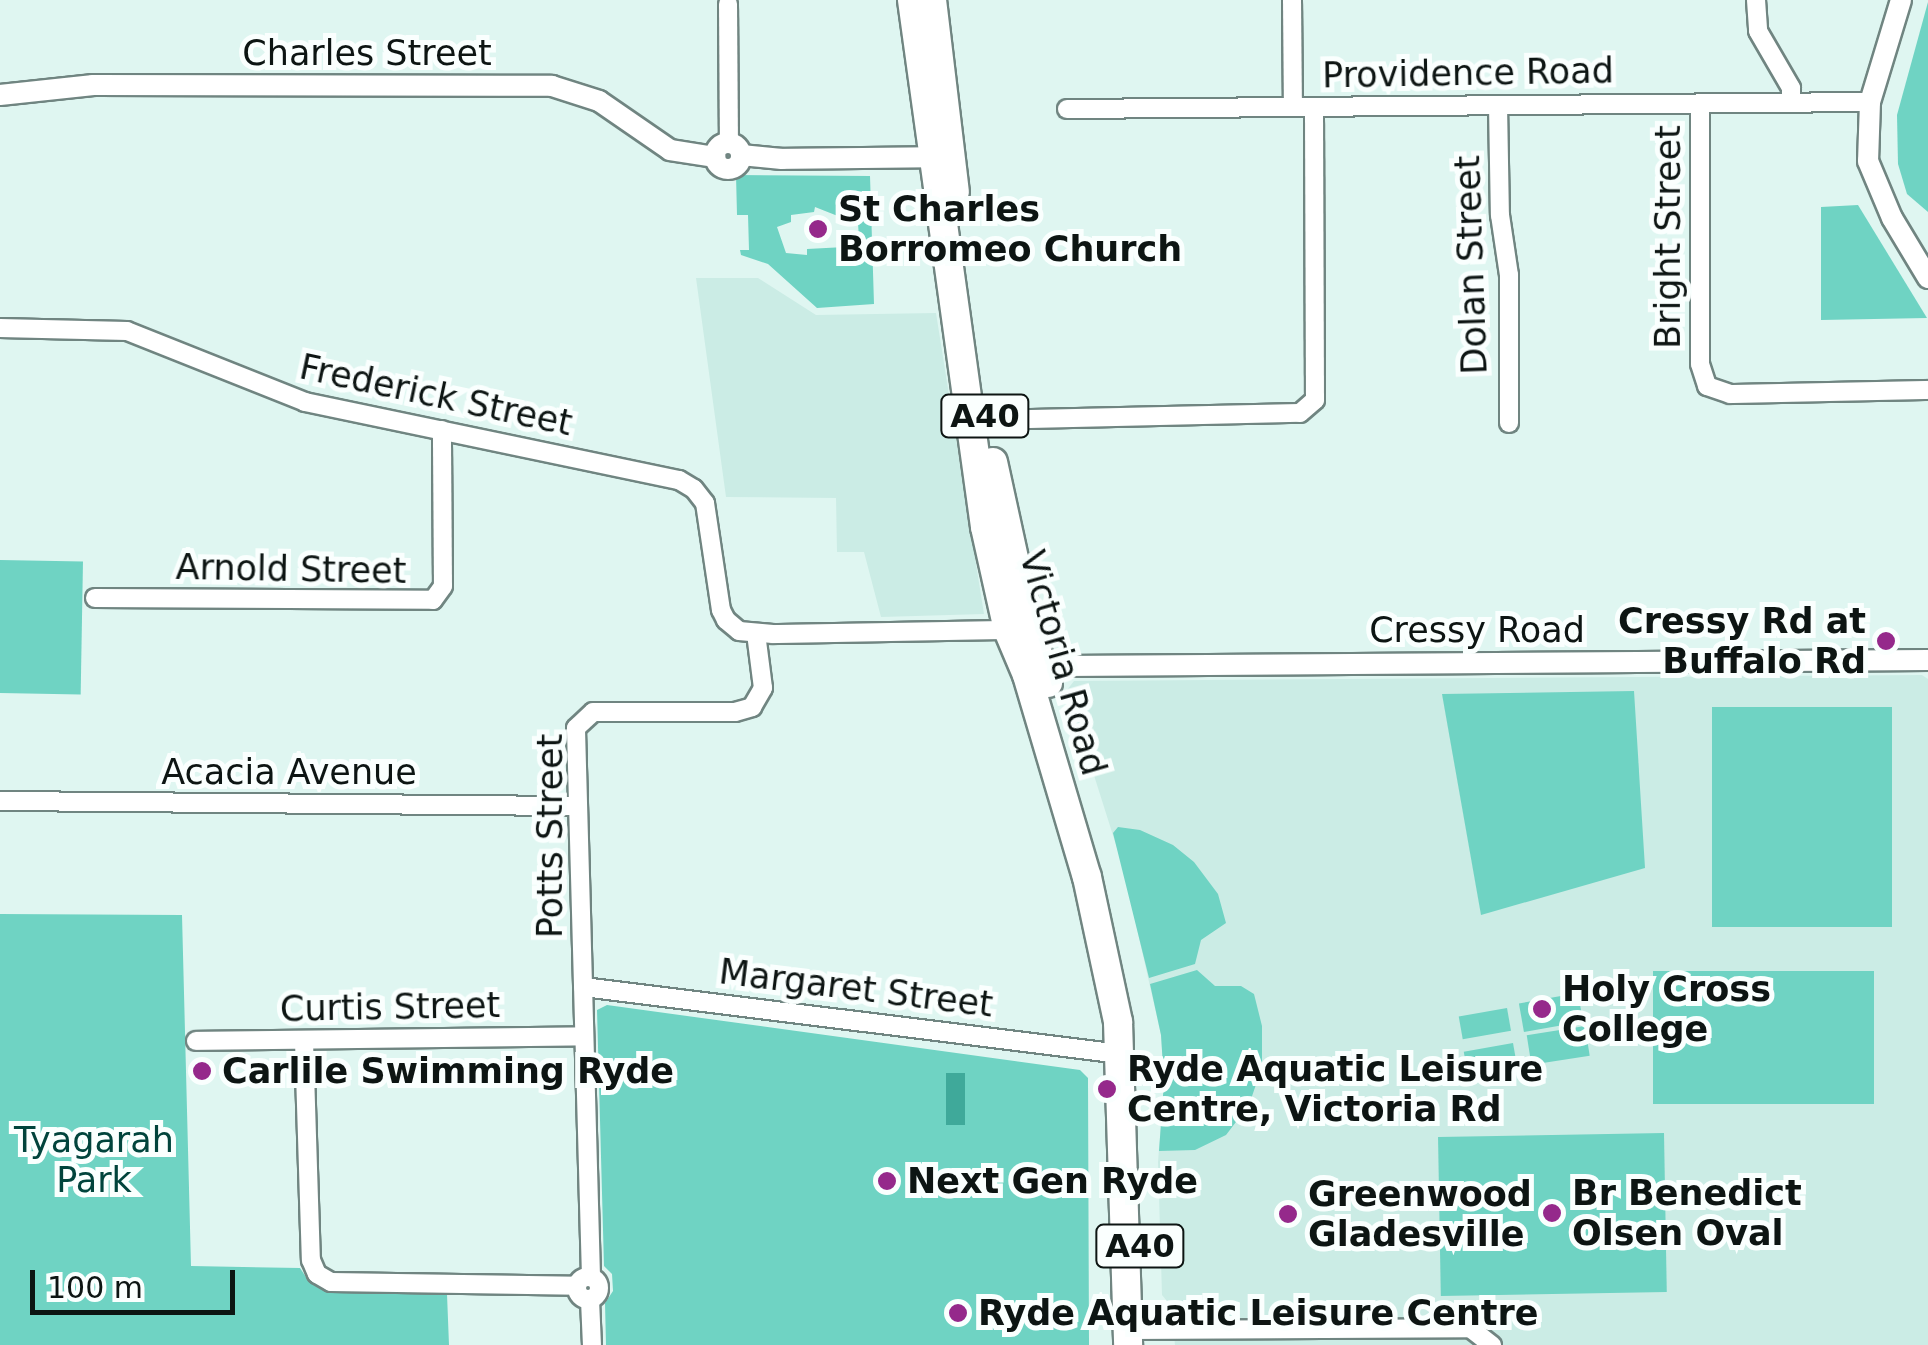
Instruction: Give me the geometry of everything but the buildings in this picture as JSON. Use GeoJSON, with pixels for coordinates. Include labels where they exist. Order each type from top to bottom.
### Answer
{"type":"FeatureCollection","features":[{"type":"Feature","properties":{"kind":"highway","name":"Victoria Road"},"geometry":{"type":"LineString","coordinates":[[912,0],[1035,673],[1100,925],[1121,1054],[1137,1338]]}},
{"type":"Feature","properties":{"kind":"highway","name":"Victoria Road"},"geometry":{"type":"LineString","coordinates":[[932,0],[941,157],[974,458],[1008,630],[1035,673],[1116,921],[1136,1030],[1137,1338]]}},
{"type":"Feature","properties":{"kind":"street"},"geometry":{"type":"LineString","coordinates":[[1292,0],[1294,107]]}},
{"type":"Feature","properties":{"kind":"street"},"geometry":{"type":"LineString","coordinates":[[1756,0],[1758,31],[1791,88],[1791,102]]}},
{"type":"Feature","properties":{"kind":"street"},"geometry":{"type":"LineString","coordinates":[[1901,0],[1870,102],[1868,161],[1892,218],[1928,278]]}},
{"type":"Feature","properties":{"kind":"street"},"geometry":{"type":"LineString","coordinates":[[728,4],[728,152]]}},
{"type":"Feature","properties":{"kind":"street","name":"Charles Street"},"geometry":{"type":"LineString","coordinates":[[0,95],[94,85],[552,86],[599,101],[670,150],[728,152],[782,160],[941,157]]}},
{"type":"Feature","properties":{"kind":"street","name":"Providence Road"},"geometry":{"type":"LineString","coordinates":[[1066,109],[1870,102]]}},
{"type":"Feature","properties":{"kind":"street","name":"Bright Street"},"geometry":{"type":"LineString","coordinates":[[1700,103],[1700,364],[1708,386],[1730,394],[1928,390]]}},
{"type":"Feature","properties":{"kind":"street","name":"Dolan Street"},"geometry":{"type":"LineString","coordinates":[[1498,105],[1500,214],[1509,275],[1509,423]]}},
{"type":"Feature","properties":{"kind":"street"},"geometry":{"type":"LineString","coordinates":[[986,420],[1300,414],[1314,400],[1314,106]]}},
{"type":"Feature","properties":{"kind":"street","name":"Frederick Street"},"geometry":{"type":"LineString","coordinates":[[0,328],[127,332],[287,397],[687,484],[700,496],[707,512],[723,615],[734,628],[756,633]]}},
{"type":"Feature","properties":{"kind":"street","name":"Arnold Street"},"geometry":{"type":"LineString","coordinates":[[95,598],[432,600],[443,586],[442,430]]}},
{"type":"Feature","properties":{"kind":"street"},"geometry":{"type":"LineString","coordinates":[[756,633],[1008,630]]}},
{"type":"Feature","properties":{"kind":"street","name":"Potts Street"},"geometry":{"type":"LineString","coordinates":[[592,1345],[586,1288],[584,1036],[575,734],[581,719],[593,712],[746,710],[756,704],[763,688],[756,633]]}},
{"type":"Feature","properties":{"kind":"street","name":"Cressy Road"},"geometry":{"type":"LineString","coordinates":[[1035,673],[1237,664],[1928,660]]}},
{"type":"Feature","properties":{"kind":"street","name":"Acacia Avenue"},"geometry":{"type":"LineString","coordinates":[[0,800],[577,806]]}},
{"type":"Feature","properties":{"kind":"street","name":"Margaret Street"},"geometry":{"type":"LineString","coordinates":[[583,987],[1121,1054]]}},
{"type":"Feature","properties":{"kind":"street","name":"Curtis Street"},"geometry":{"type":"LineString","coordinates":[[196,1040],[584,1036]]}},
{"type":"Feature","properties":{"kind":"street"},"geometry":{"type":"LineString","coordinates":[[304,1041],[311,1260],[317,1274],[331,1282],[586,1288]]}},
{"type":"Feature","properties":{"kind":"street"},"geometry":{"type":"LineString","coordinates":[[1137,1338],[1470,1328],[1491,1342]]}},
{"type":"Feature","properties":{"kind":"shaded area"},"geometry":{"type":"Polygon","coordinates":[[[696,278],[758,278],[816,315],[936,313],[984,614],[881,617],[864,552],[837,552],[836,498],[726,497],[696,278]]]}},
{"type":"Feature","properties":{"kind":"shaded area","name":"Holy Cross College"},"geometry":{"type":"Polygon","coordinates":[[[1922,675],[1928,679],[1928,1345],[1175,1345],[1171,1306],[1162,1295],[1158,1162],[1164,1082],[1161,1035],[1123,867],[1067,690],[1074,681],[1922,675]]]}},
{"type":"Feature","properties":{"kind":"shaded area"},"geometry":{"type":"Polygon","coordinates":[[[946,1073],[965,1073],[965,1125],[946,1125],[946,1073]]]}},
{"type":"Feature","properties":{"kind":"green space"},"geometry":{"type":"Polygon","coordinates":[[[1928,2],[1928,212],[1907,194],[1898,164],[1897,115],[1928,2]]]}},
{"type":"Feature","properties":{"kind":"green space"},"geometry":{"type":"Polygon","coordinates":[[[736,175],[870,176],[874,304],[817,308],[768,264],[741,255],[740,250],[749,250],[748,215],[737,215],[736,175]],[[815,207],[814,212],[791,215],[791,222],[777,227],[786,253],[807,255],[807,249],[845,247],[845,242],[859,237],[858,224],[815,207]]]}},
{"type":"Feature","properties":{"kind":"green space"},"geometry":{"type":"Polygon","coordinates":[[[1858,205],[1927,318],[1821,320],[1821,207],[1858,205]]]}},
{"type":"Feature","properties":{"kind":"green space"},"geometry":{"type":"Polygon","coordinates":[[[0,560],[83,561],[81,694],[0,693],[0,560]]]}},
{"type":"Feature","properties":{"kind":"green space"},"geometry":{"type":"Polygon","coordinates":[[[1634,691],[1645,868],[1481,915],[1442,694],[1634,691]]]}},
{"type":"Feature","properties":{"kind":"green space"},"geometry":{"type":"Polygon","coordinates":[[[1712,707],[1892,707],[1892,927],[1712,927],[1712,707]]]}},
{"type":"Feature","properties":{"kind":"green space"},"geometry":{"type":"Polygon","coordinates":[[[1118,827],[1140,830],[1173,845],[1194,862],[1218,894],[1226,923],[1201,940],[1195,964],[1149,978],[1113,833],[1118,827]]]}},
{"type":"Feature","properties":{"kind":"green space","name":"Tyagarah Park"},"geometry":{"type":"Polygon","coordinates":[[[0,914],[182,915],[191,1266],[300,1268],[308,1280],[335,1290],[447,1294],[449,1345],[0,1345],[0,914]]]}},
{"type":"Feature","properties":{"kind":"green space"},"geometry":{"type":"Polygon","coordinates":[[[1197,970],[1215,986],[1241,986],[1254,994],[1262,1026],[1262,1067],[1249,1105],[1226,1135],[1195,1150],[1159,1151],[1164,1082],[1161,1035],[1150,984],[1197,970]]]}},
{"type":"Feature","properties":{"kind":"green space"},"geometry":{"type":"Polygon","coordinates":[[[1653,971],[1874,971],[1874,1104],[1653,1104],[1653,971]]]}},
{"type":"Feature","properties":{"kind":"green space"},"geometry":{"type":"Polygon","coordinates":[[[1578,993],[1583,1022],[1524,1032],[1519,1003],[1578,993]]]}},
{"type":"Feature","properties":{"kind":"green space"},"geometry":{"type":"Polygon","coordinates":[[[607,1005],[1080,1070],[1088,1078],[1089,1345],[606,1345],[605,1303],[613,1291],[612,1274],[604,1266],[597,1010],[607,1005]]]}},
{"type":"Feature","properties":{"kind":"green space"},"geometry":{"type":"Polygon","coordinates":[[[1507,1008],[1511,1031],[1463,1039],[1459,1017],[1507,1008]]]}},
{"type":"Feature","properties":{"kind":"green space"},"geometry":{"type":"Polygon","coordinates":[[[1585,1026],[1590,1056],[1531,1065],[1527,1035],[1585,1026]]]}},
{"type":"Feature","properties":{"kind":"green space"},"geometry":{"type":"Polygon","coordinates":[[[1513,1043],[1517,1066],[1468,1074],[1464,1052],[1513,1043]]]}},
{"type":"Feature","properties":{"kind":"green space","name":"Br Benedict Olsen Oval"},"geometry":{"type":"Polygon","coordinates":[[[1664,1133],[1667,1292],[1441,1296],[1438,1137],[1664,1133]]]}},
{"type":"Feature","properties":{"kind":"place","name":"St Charles Borromeo Church"},"geometry":{"type":"Point","coordinates":[818,229]}},
{"type":"Feature","properties":{"kind":"place","name":"Cressy Rd at Buffalo Rd"},"geometry":{"type":"Point","coordinates":[1886,641]}},
{"type":"Feature","properties":{"kind":"place","name":"Holy Cross College"},"geometry":{"type":"Point","coordinates":[1542,1009]}},
{"type":"Feature","properties":{"kind":"place","name":"Carlile Swimming Ryde"},"geometry":{"type":"Point","coordinates":[202,1071]}},
{"type":"Feature","properties":{"kind":"place","name":"Ryde Aquatic Leisure Centre, Victoria Rd"},"geometry":{"type":"Point","coordinates":[1107,1089]}},
{"type":"Feature","properties":{"kind":"place","name":"Next Gen Ryde"},"geometry":{"type":"Point","coordinates":[887,1181]}},
{"type":"Feature","properties":{"kind":"place","name":"Br Benedict Olsen Oval"},"geometry":{"type":"Point","coordinates":[1552,1213]}},
{"type":"Feature","properties":{"kind":"place","name":"Greenwood Gladesville"},"geometry":{"type":"Point","coordinates":[1288,1214]}},
{"type":"Feature","properties":{"kind":"place","name":"Ryde Aquatic Leisure Centre"},"geometry":{"type":"Point","coordinates":[958,1313]}}]}
